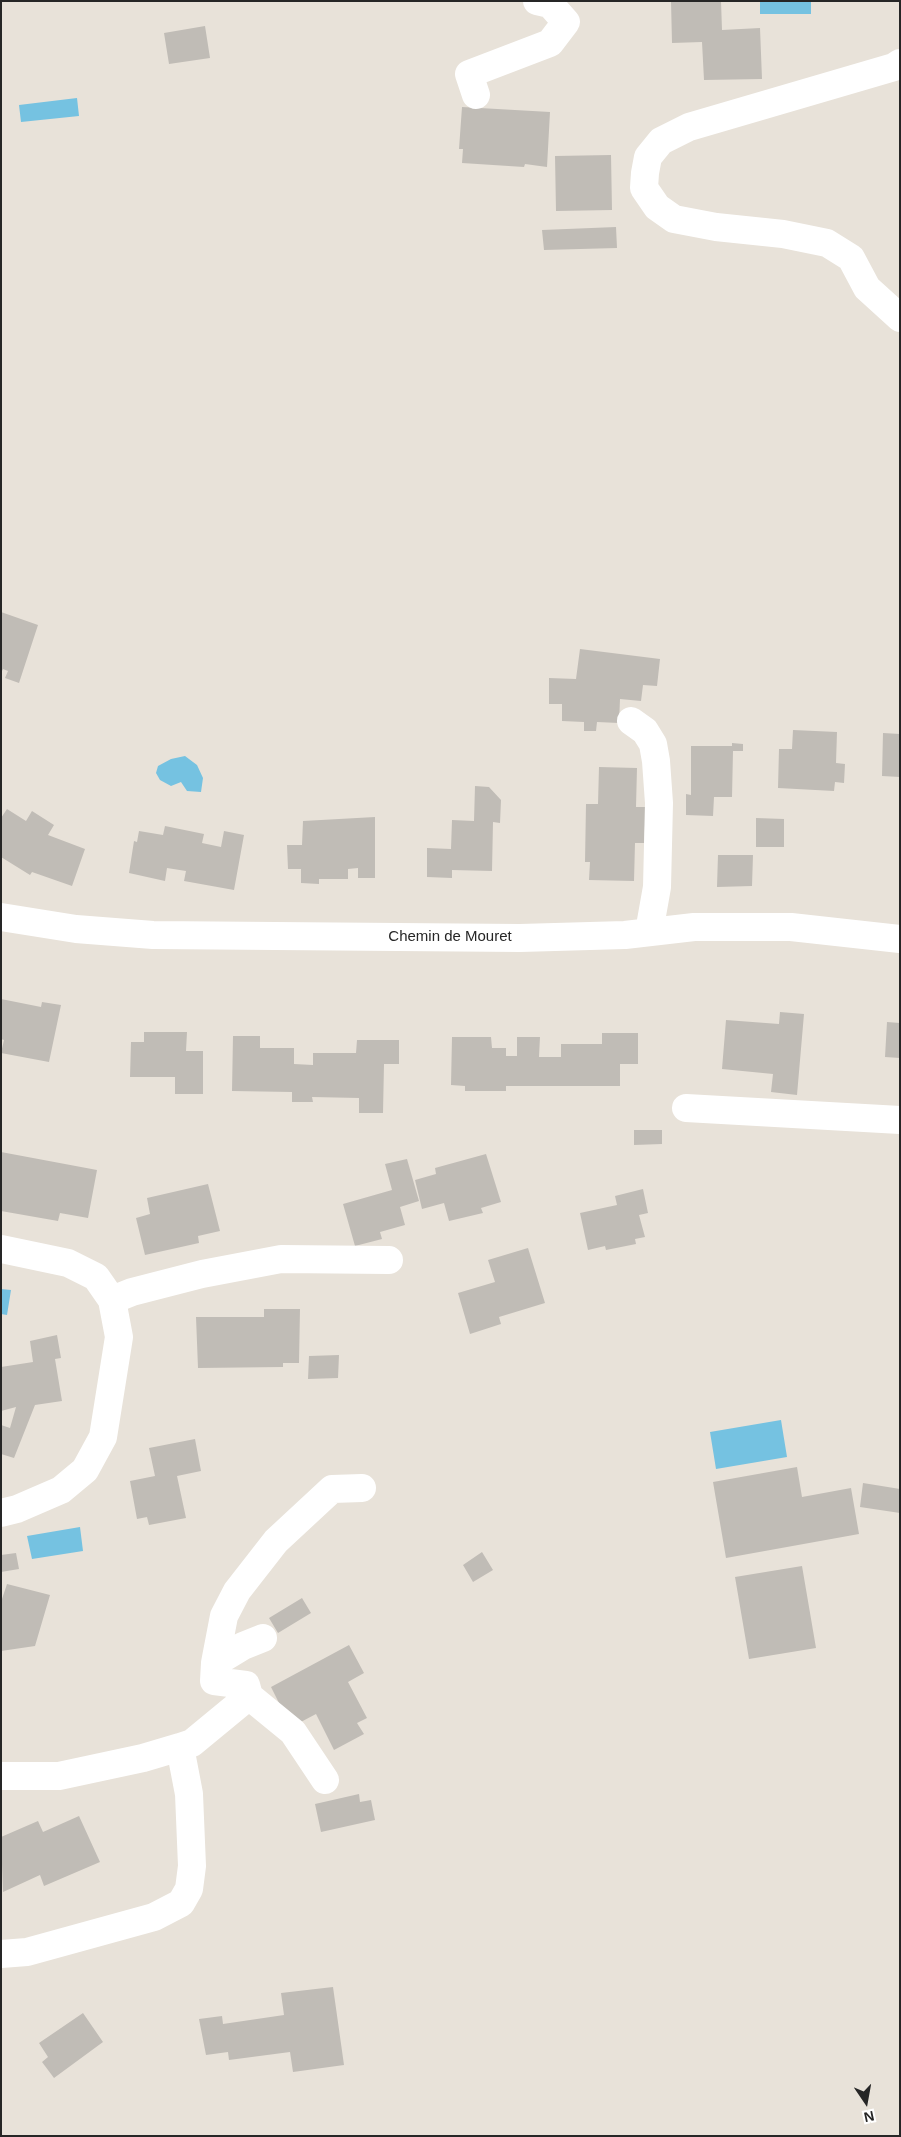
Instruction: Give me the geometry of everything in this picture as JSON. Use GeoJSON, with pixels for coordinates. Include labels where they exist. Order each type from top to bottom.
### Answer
{"type":"FeatureCollection","features":[{"type":"Feature","properties":{"kind":"street"},"geometry":{"type":"LineString","coordinates":[[476,95],[468,74],[550,43],[566,22],[550,4],[537,1]]}},
{"type":"Feature","properties":{"kind":"street"},"geometry":{"type":"LineString","coordinates":[[900,63],[894,67],[689,127],[668,137],[661,141],[648,157],[644,173],[644,188],[657,207],[674,219],[716,227],[783,234],[827,243],[851,258],[867,288],[900,318]]}},
{"type":"Feature","properties":{"kind":"street"},"geometry":{"type":"LineString","coordinates":[[631,721],[645,732],[653,744],[656,761],[659,802],[656,887],[649,932]]}},
{"type":"Feature","properties":{"kind":"street","name":"Chemin de Mouret"},"geometry":{"type":"LineString","coordinates":[[1,917],[76,929],[153,934],[520,938],[626,935],[694,927],[791,927],[900,939]]}},
{"type":"Feature","properties":{"kind":"street"},"geometry":{"type":"LineString","coordinates":[[686,1108],[900,1120]]}},
{"type":"Feature","properties":{"kind":"street"},"geometry":{"type":"LineString","coordinates":[[1,1249],[68,1263],[96,1277],[112,1300],[119,1337],[103,1436],[85,1470],[61,1490],[17,1509],[1,1512]]}},
{"type":"Feature","properties":{"kind":"street"},"geometry":{"type":"LineString","coordinates":[[112,1300],[132,1292],[194,1276],[281,1259],[389,1260]]}},
{"type":"Feature","properties":{"kind":"street"},"geometry":{"type":"LineString","coordinates":[[325,1780],[293,1732],[249,1696],[246,1685],[214,1681],[215,1663],[224,1616],[237,1591],[276,1540],[332,1489],[362,1488]]}},
{"type":"Feature","properties":{"kind":"street"},"geometry":{"type":"LineString","coordinates":[[215,1663],[243,1646],[263,1638]]}},
{"type":"Feature","properties":{"kind":"street"},"geometry":{"type":"LineString","coordinates":[[1,1776],[59,1776],[144,1758],[192,1744],[249,1696]]}},
{"type":"Feature","properties":{"kind":"street"},"geometry":{"type":"LineString","coordinates":[[1,1954],[27,1952],[154,1917],[181,1903],[189,1889],[192,1866],[189,1794],[180,1747]]}},
{"type":"Feature","properties":{"kind":"water"},"geometry":{"type":"Polygon","coordinates":[[[760,1],[811,1],[811,14],[760,14],[760,1]]]}},
{"type":"Feature","properties":{"kind":"water"},"geometry":{"type":"Polygon","coordinates":[[[77,98],[79,116],[21,122],[19,105],[77,98]]]}},
{"type":"Feature","properties":{"kind":"water"},"geometry":{"type":"Polygon","coordinates":[[[185,756],[197,765],[203,778],[201,792],[187,791],[181,782],[171,786],[160,780],[156,773],[158,766],[171,759],[185,756]]]}},
{"type":"Feature","properties":{"kind":"water"},"geometry":{"type":"Polygon","coordinates":[[[1,1289],[11,1290],[7,1315],[1,1314],[1,1289]]]}},
{"type":"Feature","properties":{"kind":"water"},"geometry":{"type":"Polygon","coordinates":[[[781,1420],[787,1457],[716,1469],[710,1432],[781,1420]]]}},
{"type":"Feature","properties":{"kind":"water"},"geometry":{"type":"Polygon","coordinates":[[[80,1527],[83,1551],[32,1559],[27,1536],[80,1527]]]}},
{"type":"Feature","properties":{"kind":"building"},"geometry":{"type":"Polygon","coordinates":[[[671,1],[721,1],[722,30],[760,28],[762,79],[704,80],[702,42],[672,43],[671,1]]]}},
{"type":"Feature","properties":{"kind":"building"},"geometry":{"type":"Polygon","coordinates":[[[205,26],[210,58],[169,64],[164,33],[205,26]]]}},
{"type":"Feature","properties":{"kind":"building"},"geometry":{"type":"Polygon","coordinates":[[[462,107],[550,112],[547,167],[525,164],[524,167],[462,163],[463,149],[459,149],[462,107]]]}},
{"type":"Feature","properties":{"kind":"building"},"geometry":{"type":"Polygon","coordinates":[[[611,155],[612,210],[556,211],[555,156],[611,155]]]}},
{"type":"Feature","properties":{"kind":"building"},"geometry":{"type":"Polygon","coordinates":[[[616,227],[617,248],[544,250],[542,230],[616,227]]]}},
{"type":"Feature","properties":{"kind":"building"},"geometry":{"type":"Polygon","coordinates":[[[1,612],[38,625],[19,683],[5,678],[8,671],[3,669],[1,673],[1,612]]]}},
{"type":"Feature","properties":{"kind":"building"},"geometry":{"type":"Polygon","coordinates":[[[580,649],[660,659],[657,686],[643,685],[641,701],[620,699],[619,723],[597,722],[596,731],[584,731],[584,722],[562,721],[562,704],[549,704],[549,678],[576,679],[580,649]]]}},
{"type":"Feature","properties":{"kind":"building"},"geometry":{"type":"Polygon","coordinates":[[[793,730],[837,732],[836,763],[845,764],[844,783],[835,782],[834,791],[778,788],[779,749],[792,749],[793,730]]]}},
{"type":"Feature","properties":{"kind":"building"},"geometry":{"type":"Polygon","coordinates":[[[883,733],[900,734],[900,777],[882,776],[883,733]]]}},
{"type":"Feature","properties":{"kind":"building"},"geometry":{"type":"Polygon","coordinates":[[[732,743],[743,744],[743,751],[733,751],[732,797],[714,797],[713,816],[686,815],[686,794],[691,795],[691,746],[732,746],[732,743]]]}},
{"type":"Feature","properties":{"kind":"building"},"geometry":{"type":"Polygon","coordinates":[[[599,767],[637,768],[636,807],[645,807],[645,825],[644,843],[635,843],[634,881],[589,880],[590,862],[585,862],[586,804],[598,804],[599,767]]]}},
{"type":"Feature","properties":{"kind":"building"},"geometry":{"type":"Polygon","coordinates":[[[475,786],[489,787],[501,800],[500,823],[493,822],[492,871],[452,870],[452,878],[427,877],[427,848],[451,849],[452,820],[474,821],[475,786]]]}},
{"type":"Feature","properties":{"kind":"building"},"geometry":{"type":"Polygon","coordinates":[[[7,809],[26,821],[32,811],[54,825],[48,835],[85,849],[72,886],[32,872],[30,875],[1,857],[1,818],[7,809]]]}},
{"type":"Feature","properties":{"kind":"building"},"geometry":{"type":"Polygon","coordinates":[[[375,817],[375,878],[358,878],[358,868],[348,869],[348,879],[319,879],[319,884],[301,883],[301,869],[288,869],[287,845],[302,845],[303,821],[375,817]]]}},
{"type":"Feature","properties":{"kind":"building"},"geometry":{"type":"Polygon","coordinates":[[[756,818],[784,819],[784,847],[756,847],[756,818]]]}},
{"type":"Feature","properties":{"kind":"building"},"geometry":{"type":"Polygon","coordinates":[[[165,826],[204,834],[202,843],[221,847],[224,831],[244,835],[234,890],[184,881],[186,871],[167,868],[165,881],[129,873],[134,841],[137,842],[139,831],[163,835],[165,826]]]}},
{"type":"Feature","properties":{"kind":"building"},"geometry":{"type":"Polygon","coordinates":[[[718,855],[753,855],[752,886],[717,887],[718,855]]]}},
{"type":"Feature","properties":{"kind":"building"},"geometry":{"type":"Polygon","coordinates":[[[1,999],[41,1007],[42,1002],[61,1005],[49,1062],[1,1053],[4,1040],[1,1039],[1,999]]]}},
{"type":"Feature","properties":{"kind":"building"},"geometry":{"type":"Polygon","coordinates":[[[780,1012],[804,1014],[797,1095],[771,1092],[773,1074],[722,1069],[726,1020],[779,1024],[780,1012]]]}},
{"type":"Feature","properties":{"kind":"building"},"geometry":{"type":"Polygon","coordinates":[[[887,1022],[900,1023],[900,1058],[885,1057],[887,1022]]]}},
{"type":"Feature","properties":{"kind":"building"},"geometry":{"type":"Polygon","coordinates":[[[144,1032],[187,1032],[186,1051],[203,1051],[203,1094],[175,1094],[175,1077],[130,1077],[131,1042],[144,1042],[144,1032]]]}},
{"type":"Feature","properties":{"kind":"building"},"geometry":{"type":"Polygon","coordinates":[[[602,1033],[638,1033],[638,1064],[620,1064],[620,1086],[506,1086],[506,1091],[465,1091],[465,1086],[451,1085],[452,1037],[491,1037],[492,1048],[506,1048],[506,1056],[517,1056],[517,1037],[540,1037],[539,1057],[561,1057],[561,1044],[602,1044],[602,1033]]]}},
{"type":"Feature","properties":{"kind":"building"},"geometry":{"type":"Polygon","coordinates":[[[233,1036],[260,1036],[260,1048],[294,1048],[294,1064],[313,1065],[313,1053],[356,1053],[357,1040],[399,1040],[399,1064],[384,1064],[383,1113],[359,1113],[359,1098],[312,1097],[313,1102],[292,1102],[292,1092],[232,1091],[233,1036]]]}},
{"type":"Feature","properties":{"kind":"building"},"geometry":{"type":"Polygon","coordinates":[[[634,1130],[662,1130],[662,1144],[634,1145],[634,1130]]]}},
{"type":"Feature","properties":{"kind":"building"},"geometry":{"type":"Polygon","coordinates":[[[1,1152],[97,1170],[88,1218],[60,1213],[58,1221],[1,1211],[1,1152]]]}},
{"type":"Feature","properties":{"kind":"building"},"geometry":{"type":"Polygon","coordinates":[[[486,1154],[501,1202],[481,1208],[483,1213],[449,1221],[444,1203],[422,1209],[415,1180],[436,1174],[435,1168],[486,1154]]]}},
{"type":"Feature","properties":{"kind":"building"},"geometry":{"type":"Polygon","coordinates":[[[407,1159],[419,1201],[400,1207],[405,1225],[380,1232],[382,1239],[355,1246],[343,1204],[392,1190],[385,1164],[407,1159]]]}},
{"type":"Feature","properties":{"kind":"building"},"geometry":{"type":"Polygon","coordinates":[[[208,1184],[220,1231],[198,1236],[199,1243],[145,1255],[136,1218],[150,1214],[147,1198],[208,1184]]]}},
{"type":"Feature","properties":{"kind":"building"},"geometry":{"type":"Polygon","coordinates":[[[643,1189],[648,1213],[639,1215],[645,1237],[635,1239],[636,1244],[606,1250],[605,1246],[588,1250],[580,1213],[617,1205],[615,1196],[643,1189]]]}},
{"type":"Feature","properties":{"kind":"building"},"geometry":{"type":"Polygon","coordinates":[[[528,1248],[545,1303],[499,1317],[501,1324],[470,1334],[458,1293],[495,1282],[488,1260],[528,1248]]]}},
{"type":"Feature","properties":{"kind":"building"},"geometry":{"type":"Polygon","coordinates":[[[264,1309],[300,1309],[299,1363],[283,1363],[283,1367],[198,1368],[196,1317],[264,1317],[264,1309]]]}},
{"type":"Feature","properties":{"kind":"building"},"geometry":{"type":"Polygon","coordinates":[[[57,1335],[61,1358],[55,1359],[62,1401],[35,1405],[14,1458],[1,1454],[1,1425],[10,1428],[16,1407],[1,1411],[1,1367],[33,1362],[30,1341],[57,1335]]]}},
{"type":"Feature","properties":{"kind":"building"},"geometry":{"type":"Polygon","coordinates":[[[339,1355],[338,1378],[308,1379],[309,1356],[339,1355]]]}},
{"type":"Feature","properties":{"kind":"building"},"geometry":{"type":"Polygon","coordinates":[[[195,1439],[201,1471],[177,1476],[186,1518],[149,1525],[147,1517],[137,1519],[130,1481],[155,1476],[149,1448],[195,1439]]]}},
{"type":"Feature","properties":{"kind":"building"},"geometry":{"type":"Polygon","coordinates":[[[797,1467],[802,1497],[851,1488],[859,1534],[726,1558],[713,1482],[797,1467]]]}},
{"type":"Feature","properties":{"kind":"building"},"geometry":{"type":"Polygon","coordinates":[[[863,1483],[900,1489],[900,1513],[860,1507],[863,1483]]]}},
{"type":"Feature","properties":{"kind":"building"},"geometry":{"type":"Polygon","coordinates":[[[482,1552],[493,1570],[473,1582],[463,1565],[482,1552]]]}},
{"type":"Feature","properties":{"kind":"building"},"geometry":{"type":"Polygon","coordinates":[[[16,1553],[19,1569],[1,1572],[1,1555],[16,1553]]]}},
{"type":"Feature","properties":{"kind":"building"},"geometry":{"type":"Polygon","coordinates":[[[802,1566],[816,1648],[749,1659],[735,1577],[802,1566]]]}},
{"type":"Feature","properties":{"kind":"building"},"geometry":{"type":"Polygon","coordinates":[[[7,1584],[50,1595],[35,1646],[1,1651],[1,1602],[7,1584]]]}},
{"type":"Feature","properties":{"kind":"building"},"geometry":{"type":"Polygon","coordinates":[[[302,1598],[311,1613],[278,1633],[269,1618],[302,1598]]]}},
{"type":"Feature","properties":{"kind":"building"},"geometry":{"type":"Polygon","coordinates":[[[349,1645],[364,1673],[348,1682],[367,1718],[357,1723],[364,1734],[334,1750],[316,1714],[297,1724],[285,1715],[271,1687],[349,1645]]]}},
{"type":"Feature","properties":{"kind":"building"},"geometry":{"type":"Polygon","coordinates":[[[359,1794],[360,1802],[371,1800],[375,1820],[321,1832],[315,1804],[359,1794]]]}},
{"type":"Feature","properties":{"kind":"building"},"geometry":{"type":"Polygon","coordinates":[[[79,1816],[100,1862],[44,1886],[40,1875],[3,1892],[1,1837],[38,1821],[43,1832],[79,1816]]]}},
{"type":"Feature","properties":{"kind":"building"},"geometry":{"type":"Polygon","coordinates":[[[333,1987],[344,2065],[293,2072],[290,2052],[229,2060],[228,2052],[206,2055],[199,2019],[222,2016],[223,2024],[284,2015],[281,1993],[333,1987]]]}},
{"type":"Feature","properties":{"kind":"building"},"geometry":{"type":"Polygon","coordinates":[[[83,2013],[103,2042],[54,2078],[42,2062],[48,2057],[39,2043],[83,2013]]]}}]}
